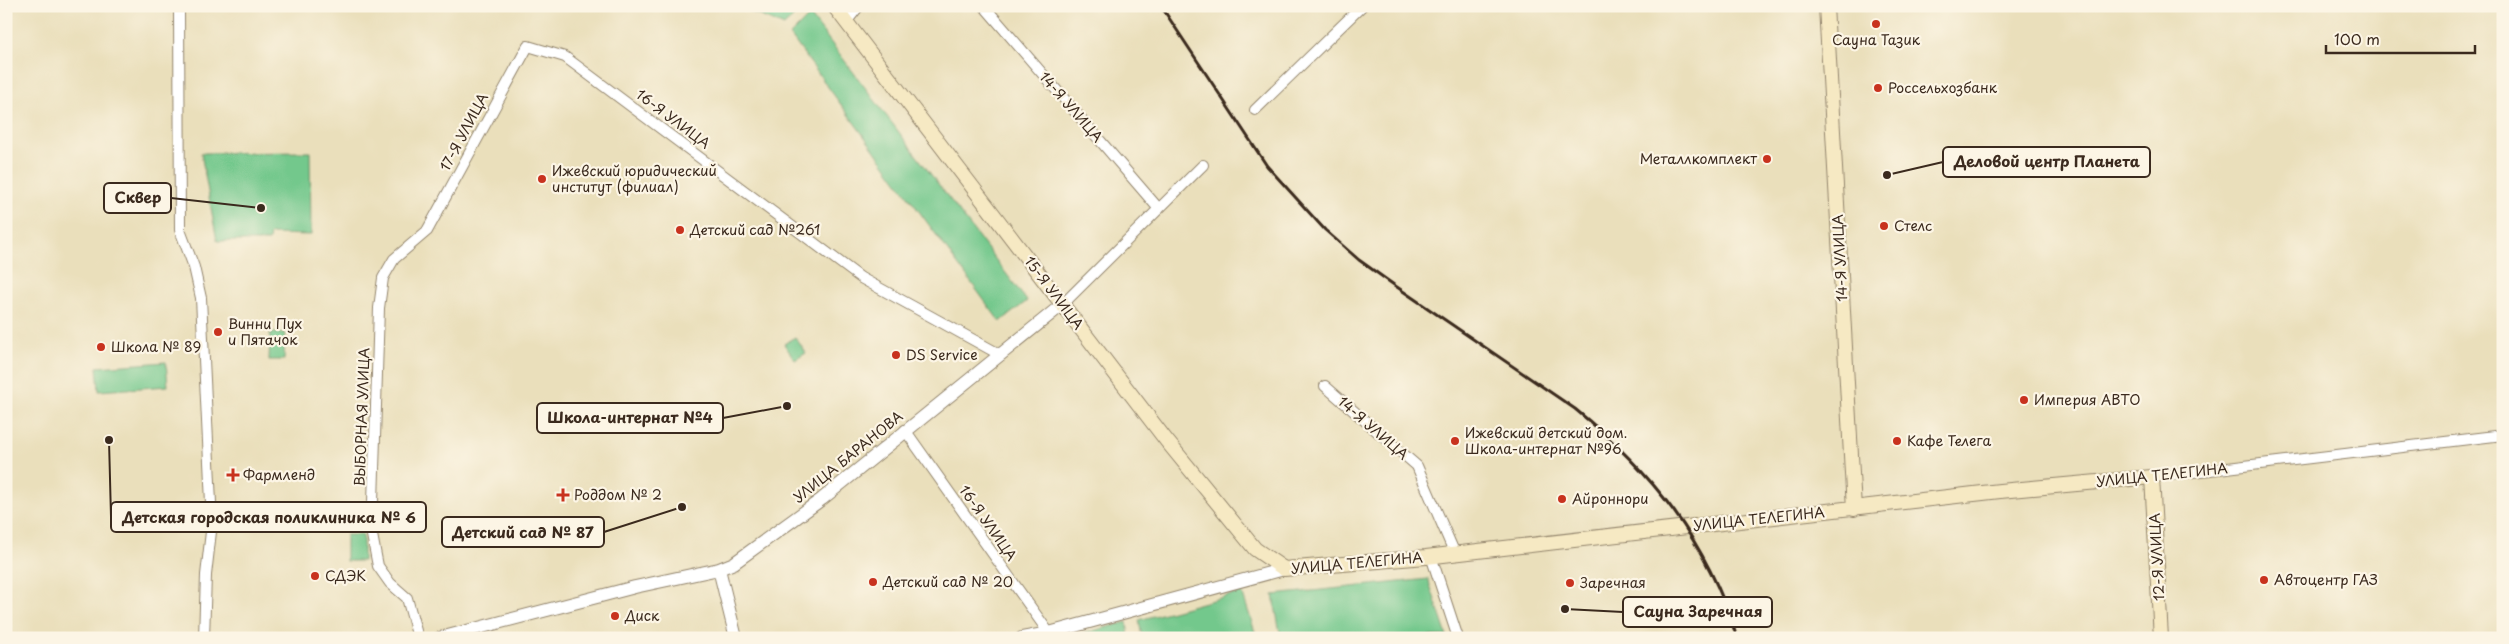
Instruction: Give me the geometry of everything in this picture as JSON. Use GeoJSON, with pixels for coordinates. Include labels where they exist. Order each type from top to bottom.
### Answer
{"type":"FeatureCollection","features":[{"type":"Feature","properties":{"kind":"main road","name":"15-Я УЛИЦА"},"geometry":{"type":"LineString","coordinates":[[834,6],[1166,440],[1255,549],[1284,569]]}},
{"type":"Feature","properties":{"kind":"main road","name":"14-Я УЛИЦА"},"geometry":{"type":"LineString","coordinates":[[1826,6],[1854,509]]}},
{"type":"Feature","properties":{"kind":"main road","name":"УЛИЦА ТЕЛЕГИНА"},"geometry":{"type":"LineString","coordinates":[[1284,569],[1455,554],[2152,477]]}},
{"type":"Feature","properties":{"kind":"main road","name":"12-Я УЛИЦА"},"geometry":{"type":"LineString","coordinates":[[2152,477],[2161,638]]}},
{"type":"Feature","properties":{"kind":"street"},"geometry":{"type":"LineString","coordinates":[[179,6],[180,230],[194,267],[201,298],[212,523],[206,575],[204,638]]}},
{"type":"Feature","properties":{"kind":"street"},"geometry":{"type":"LineString","coordinates":[[847,21],[859,6]]}},
{"type":"Feature","properties":{"kind":"street","name":"14-Я УЛИЦА"},"geometry":{"type":"LineString","coordinates":[[984,6],[1159,209]]}},
{"type":"Feature","properties":{"kind":"street"},"geometry":{"type":"LineString","coordinates":[[1255,110],[1362,6]]}},
{"type":"Feature","properties":{"kind":"street","name":"17-Я УЛИЦА"},"geometry":{"type":"LineString","coordinates":[[427,231],[528,46]]}},
{"type":"Feature","properties":{"kind":"street","name":"16-Я УЛИЦА"},"geometry":{"type":"LineString","coordinates":[[528,46],[565,57],[861,278],[999,354]]}},
{"type":"Feature","properties":{"kind":"street","name":"УЛИЦА БАРАНОВА"},"geometry":{"type":"LineString","coordinates":[[440,638],[635,587],[720,570],[756,549],[822,499],[1063,304],[1203,165]]}},
{"type":"Feature","properties":{"kind":"street","name":"ВЫБОРНАЯ УЛИЦА"},"geometry":{"type":"LineString","coordinates":[[418,638],[407,598],[390,583],[378,566],[372,534],[379,308],[383,278],[394,259],[427,231]]}},
{"type":"Feature","properties":{"kind":"street","name":"14-Я УЛИЦА"},"geometry":{"type":"LineString","coordinates":[[1325,386],[1417,466],[1455,554]]}},
{"type":"Feature","properties":{"kind":"street","name":"16-Я УЛИЦА"},"geometry":{"type":"LineString","coordinates":[[905,430],[1049,633]]}},
{"type":"Feature","properties":{"kind":"street","name":"УЛИЦА ТЕЛЕГИНА"},"geometry":{"type":"LineString","coordinates":[[2152,477],[2503,435]]}},
{"type":"Feature","properties":{"kind":"street"},"geometry":{"type":"LineString","coordinates":[[1431,556],[1458,638]]}},
{"type":"Feature","properties":{"kind":"street","name":"УЛИЦА ТЕЛЕГИНА"},"geometry":{"type":"LineString","coordinates":[[1022,638],[1049,633],[1284,569]]}},
{"type":"Feature","properties":{"kind":"street"},"geometry":{"type":"LineString","coordinates":[[720,570],[736,638]]}},
{"type":"Feature","properties":{"kind":"green space"},"geometry":{"type":"Polygon","coordinates":[[[738,6],[803,6],[804,7],[784,26],[738,6]]]}},
{"type":"Feature","properties":{"kind":"green space"},"geometry":{"type":"Polygon","coordinates":[[[810,15],[1027,301],[1000,322],[790,35],[810,15]]]}},
{"type":"Feature","properties":{"kind":"green space"},"geometry":{"type":"Polygon","coordinates":[[[310,152],[311,235],[270,234],[269,241],[217,241],[201,153],[310,152]]]}},
{"type":"Feature","properties":{"kind":"green space"},"geometry":{"type":"Polygon","coordinates":[[[270,333],[285,333],[284,360],[269,360],[270,333]]]}},
{"type":"Feature","properties":{"kind":"green space"},"geometry":{"type":"Polygon","coordinates":[[[795,337],[806,353],[795,360],[784,344],[795,337]]]}},
{"type":"Feature","properties":{"kind":"green space"},"geometry":{"type":"Polygon","coordinates":[[[166,362],[168,386],[99,391],[97,367],[166,362]]]}},
{"type":"Feature","properties":{"kind":"green space"},"geometry":{"type":"Polygon","coordinates":[[[346,535],[363,535],[363,561],[346,561],[346,535]]]}},
{"type":"Feature","properties":{"kind":"green space"},"geometry":{"type":"Polygon","coordinates":[[[1428,579],[1447,636],[1281,638],[1273,595],[1428,579]]]}},
{"type":"Feature","properties":{"kind":"green space"},"geometry":{"type":"Polygon","coordinates":[[[1242,592],[1257,638],[1142,638],[1139,620],[1242,592]]]}},
{"type":"Feature","properties":{"kind":"green space"},"geometry":{"type":"Polygon","coordinates":[[[1127,622],[1129,638],[1065,638],[1127,622]]]}},
{"type":"Feature","properties":{"kind":"railway"},"geometry":{"type":"LineString","coordinates":[[1161,6],[1267,166],[1325,230],[1359,260],[1575,409],[1629,458],[1674,511],[1693,540],[1710,570],[1725,603],[1737,638]]}},
{"type":"Feature","properties":{"kind":"place","name":"Сауна Тазик"},"geometry":{"type":"Point","coordinates":[1876,24]}},
{"type":"Feature","properties":{"kind":"place","name":"Россельхозбанк"},"geometry":{"type":"Point","coordinates":[1878,88]}},
{"type":"Feature","properties":{"kind":"place","name":"Металлкомплект"},"geometry":{"type":"Point","coordinates":[1767,159]}},
{"type":"Feature","properties":{"kind":"place","name":"Деловой центр Планета"},"geometry":{"type":"Point","coordinates":[1887,175]}},
{"type":"Feature","properties":{"kind":"place","name":"Ижевский юридический институт (филиал)"},"geometry":{"type":"Point","coordinates":[542,179]}},
{"type":"Feature","properties":{"kind":"place","name":"Сквер"},"geometry":{"type":"Point","coordinates":[261,208]}},
{"type":"Feature","properties":{"kind":"place","name":"Стелс"},"geometry":{"type":"Point","coordinates":[1884,226]}},
{"type":"Feature","properties":{"kind":"place","name":"Детский сад №261"},"geometry":{"type":"Point","coordinates":[680,230]}},
{"type":"Feature","properties":{"kind":"place","name":"Винни Пух и Пятачок"},"geometry":{"type":"Point","coordinates":[218,332]}},
{"type":"Feature","properties":{"kind":"place","name":"Школа № 89"},"geometry":{"type":"Point","coordinates":[101,347]}},
{"type":"Feature","properties":{"kind":"place","name":"DS Service"},"geometry":{"type":"Point","coordinates":[896,355]}},
{"type":"Feature","properties":{"kind":"place","name":"Империя АВТО"},"geometry":{"type":"Point","coordinates":[2024,400]}},
{"type":"Feature","properties":{"kind":"place","name":"Школа-интернат №4"},"geometry":{"type":"Point","coordinates":[787,406]}},
{"type":"Feature","properties":{"kind":"place","name":"Детская городская поликлиника № 6"},"geometry":{"type":"Point","coordinates":[109,440]}},
{"type":"Feature","properties":{"kind":"place","name":"Ижевский детский дом. Школа-интернат №96"},"geometry":{"type":"Point","coordinates":[1455,441]}},
{"type":"Feature","properties":{"kind":"place","name":"Кафе Телега"},"geometry":{"type":"Point","coordinates":[1897,441]}},
{"type":"Feature","properties":{"kind":"place","name":"Фармленд"},"geometry":{"type":"Point","coordinates":[233,475]}},
{"type":"Feature","properties":{"kind":"place","name":"Роддом № 2"},"geometry":{"type":"Point","coordinates":[563,495]}},
{"type":"Feature","properties":{"kind":"place","name":"Айроннори"},"geometry":{"type":"Point","coordinates":[1562,499]}},
{"type":"Feature","properties":{"kind":"place","name":"Детский сад № 87"},"geometry":{"type":"Point","coordinates":[682,507]}},
{"type":"Feature","properties":{"kind":"place","name":"СДЭК"},"geometry":{"type":"Point","coordinates":[315,576]}},
{"type":"Feature","properties":{"kind":"place","name":"Автоцентр ГАЗ"},"geometry":{"type":"Point","coordinates":[2264,580]}},
{"type":"Feature","properties":{"kind":"place","name":"Детский сад № 20"},"geometry":{"type":"Point","coordinates":[873,582]}},
{"type":"Feature","properties":{"kind":"place","name":"Заречная"},"geometry":{"type":"Point","coordinates":[1570,583]}},
{"type":"Feature","properties":{"kind":"place","name":"Сауна Заречная"},"geometry":{"type":"Point","coordinates":[1565,609]}},
{"type":"Feature","properties":{"kind":"place","name":"Диск"},"geometry":{"type":"Point","coordinates":[615,616]}}]}
